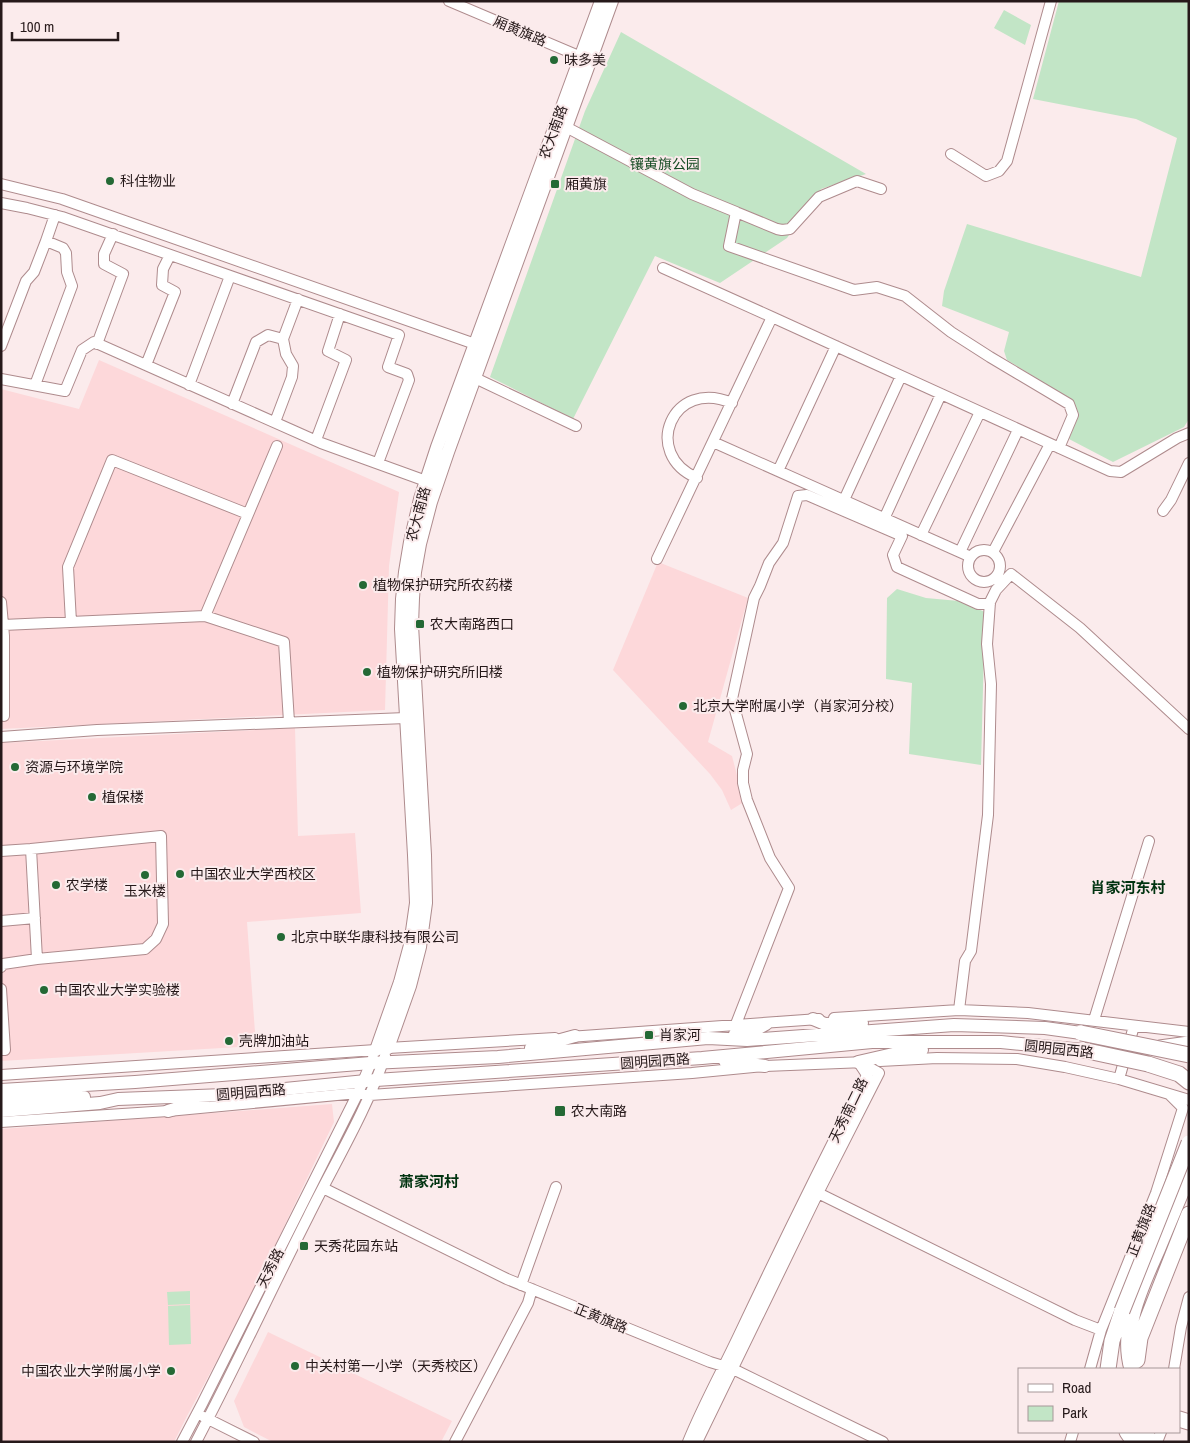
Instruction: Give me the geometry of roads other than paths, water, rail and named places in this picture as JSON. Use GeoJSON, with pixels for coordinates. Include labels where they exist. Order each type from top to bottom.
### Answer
{"type":"FeatureCollection","features":[{"type":"Feature","properties":{"kind":"highway","name":"圆明园西路"},"geometry":{"type":"LineString","coordinates":[[1081,1033],[1189,1055]]}},
{"type":"Feature","properties":{"kind":"highway"},"geometry":{"type":"LineString","coordinates":[[1155,1048],[1189,1044]]}},
{"type":"Feature","properties":{"kind":"highway","name":"圆明园西路"},"geometry":{"type":"LineString","coordinates":[[1083,1050],[1189,1074]]}},
{"type":"Feature","properties":{"kind":"highway"},"geometry":{"type":"LineString","coordinates":[[1148,1064],[1179,1074],[1189,1082]]}},
{"type":"Feature","properties":{"kind":"highway"},"geometry":{"type":"LineString","coordinates":[[1108,1368],[1112,1341],[1122,1311],[1189,1143]]}},
{"type":"Feature","properties":{"kind":"highway"},"geometry":{"type":"LineString","coordinates":[[1132,1368],[1128,1347],[1130,1324],[1136,1300],[1189,1173]]}},
{"type":"Feature","properties":{"kind":"highway"},"geometry":{"type":"LineString","coordinates":[[1138,1368],[1136,1362],[1140,1338],[1189,1214]]}},
{"type":"Feature","properties":{"kind":"highway"},"geometry":{"type":"LineString","coordinates":[[1118,1368],[1117,1357],[1122,1311]]}},
{"type":"Feature","properties":{"kind":"main road","name":"农大南路"},"geometry":{"type":"LineString","coordinates":[[382,1049],[410,986],[420,947],[426,903],[425,845],[412,625],[415,572],[420,544],[431,502],[566,127],[601,1]]}},
{"type":"Feature","properties":{"kind":"main road","name":"农大南路"},"geometry":{"type":"LineString","coordinates":[[382,1049],[410,945],[416,903],[401,629],[402,599],[410,542],[426,481],[475,344],[585,58],[612,1]]}},
{"type":"Feature","properties":{"kind":"main road"},"geometry":{"type":"LineString","coordinates":[[813,1019],[825,1024],[893,1023],[906,1028]]}},
{"type":"Feature","properties":{"kind":"main road"},"geometry":{"type":"LineString","coordinates":[[708,1038],[756,1030],[766,1024]]}},
{"type":"Feature","properties":{"kind":"main road","name":"圆明园西路"},"geometry":{"type":"LineString","coordinates":[[1,1090],[135,1082],[377,1062],[498,1057],[708,1038],[747,1040],[954,1025],[1044,1028],[1081,1033]]}},
{"type":"Feature","properties":{"kind":"main road"},"geometry":{"type":"LineString","coordinates":[[498,1057],[575,1036]]}},
{"type":"Feature","properties":{"kind":"main road","name":"圆明园西路"},"geometry":{"type":"LineString","coordinates":[[1,1100],[104,1097],[118,1099],[224,1095],[702,1058],[872,1042],[1001,1042],[1083,1050]]}},
{"type":"Feature","properties":{"kind":"main road"},"geometry":{"type":"LineString","coordinates":[[858,1062],[906,1051],[1001,1042]]}},
{"type":"Feature","properties":{"kind":"main road"},"geometry":{"type":"LineString","coordinates":[[702,1058],[765,1066]]}},
{"type":"Feature","properties":{"kind":"main road"},"geometry":{"type":"LineString","coordinates":[[168,1111],[224,1095]]}},
{"type":"Feature","properties":{"kind":"main road","name":"圆明园西路"},"geometry":{"type":"LineString","coordinates":[[1,1112],[100,1103],[118,1099]]}},
{"type":"Feature","properties":{"kind":"street","name":"厢黄旗路"},"geometry":{"type":"LineString","coordinates":[[449,1],[585,58]]}},
{"type":"Feature","properties":{"kind":"street"},"geometry":{"type":"LineString","coordinates":[[951,154],[986,176],[999,171],[1007,161],[1052,1]]}},
{"type":"Feature","properties":{"kind":"street"},"geometry":{"type":"LineString","coordinates":[[566,127],[692,194],[777,229],[790,230],[819,197],[857,181],[881,189]]}},
{"type":"Feature","properties":{"kind":"street"},"geometry":{"type":"LineString","coordinates":[[1,184],[71,202],[475,344]]}},
{"type":"Feature","properties":{"kind":"street"},"geometry":{"type":"LineString","coordinates":[[2,204],[55,215],[113,234],[399,336],[388,366],[407,374],[409,380],[378,463]]}},
{"type":"Feature","properties":{"kind":"street"},"geometry":{"type":"LineString","coordinates":[[736,212],[729,246],[854,290],[877,287],[905,296],[951,332],[1069,404],[1073,415],[993,552]]}},
{"type":"Feature","properties":{"kind":"street"},"geometry":{"type":"LineString","coordinates":[[1,346],[26,281],[34,272],[55,215]]}},
{"type":"Feature","properties":{"kind":"street"},"geometry":{"type":"LineString","coordinates":[[97,344],[123,274],[104,264],[104,254],[113,234]]}},
{"type":"Feature","properties":{"kind":"street"},"geometry":{"type":"LineString","coordinates":[[35,385],[72,286],[64,248],[46,241]]}},
{"type":"Feature","properties":{"kind":"street"},"geometry":{"type":"LineString","coordinates":[[146,365],[175,292],[162,285],[163,269],[170,255]]}},
{"type":"Feature","properties":{"kind":"street"},"geometry":{"type":"LineString","coordinates":[[663,268],[1110,471],[1121,472],[1177,438],[1189,433]]}},
{"type":"Feature","properties":{"kind":"street"},"geometry":{"type":"LineString","coordinates":[[189,385],[230,276]]}},
{"type":"Feature","properties":{"kind":"street"},"geometry":{"type":"LineString","coordinates":[[275,422],[292,376],[292,366],[286,354],[283,339],[298,299]]}},
{"type":"Feature","properties":{"kind":"street"},"geometry":{"type":"LineString","coordinates":[[316,440],[346,360],[328,350],[340,314]]}},
{"type":"Feature","properties":{"kind":"street"},"geometry":{"type":"LineString","coordinates":[[657,559],[772,317]]}},
{"type":"Feature","properties":{"kind":"street"},"geometry":{"type":"LineString","coordinates":[[232,404],[256,342],[268,335],[283,339]]}},
{"type":"Feature","properties":{"kind":"street"},"geometry":{"type":"LineString","coordinates":[[1,379],[65,391],[82,350],[94,342],[316,440],[426,481]]}},
{"type":"Feature","properties":{"kind":"street"},"geometry":{"type":"LineString","coordinates":[[778,471],[836,346]]}},
{"type":"Feature","properties":{"kind":"street"},"geometry":{"type":"LineString","coordinates":[[844,500],[901,376]]}},
{"type":"Feature","properties":{"kind":"street"},"geometry":{"type":"LineString","coordinates":[[475,378],[576,426]]}},
{"type":"Feature","properties":{"kind":"street"},"geometry":{"type":"LineString","coordinates":[[884,518],[941,394]]}},
{"type":"Feature","properties":{"kind":"street"},"geometry":{"type":"LineString","coordinates":[[696,478],[681,469],[673,459],[668,446],[671,420],[679,409],[689,401],[702,397],[715,397],[732,403]]}},
{"type":"Feature","properties":{"kind":"street"},"geometry":{"type":"LineString","coordinates":[[921,535],[980,412]]}},
{"type":"Feature","properties":{"kind":"street"},"geometry":{"type":"LineString","coordinates":[[960,552],[1018,430]]}},
{"type":"Feature","properties":{"kind":"street"},"geometry":{"type":"LineString","coordinates":[[713,442],[971,557]]}},
{"type":"Feature","properties":{"kind":"street"},"geometry":{"type":"LineString","coordinates":[[205,616],[277,446]]}},
{"type":"Feature","properties":{"kind":"street"},"geometry":{"type":"LineString","coordinates":[[71,622],[68,567],[112,460],[248,514]]}},
{"type":"Feature","properties":{"kind":"street"},"geometry":{"type":"LineString","coordinates":[[1163,511],[1171,500],[1189,463]]}},
{"type":"Feature","properties":{"kind":"street"},"geometry":{"type":"LineString","coordinates":[[736,1024],[789,888],[770,858],[747,800],[743,783],[743,770],[747,754],[732,699],[754,598],[769,563],[783,543],[798,496],[807,495],[902,536],[893,555],[896,567],[978,604],[990,604]]}},
{"type":"Feature","properties":{"kind":"street"},"geometry":{"type":"LineString","coordinates":[[984,550],[993,552],[999,560],[1000,570],[997,575],[988,581],[977,580],[968,567],[971,557],[974,553],[984,550]]}},
{"type":"Feature","properties":{"kind":"street"},"geometry":{"type":"LineString","coordinates":[[1000,570],[1011,574],[1080,628],[1189,729]]}},
{"type":"Feature","properties":{"kind":"street"},"geometry":{"type":"LineString","coordinates":[[959,1010],[964,961],[971,951],[988,814],[991,684],[987,644],[990,604],[996,590],[1011,574]]}},
{"type":"Feature","properties":{"kind":"street"},"geometry":{"type":"LineString","coordinates":[[1,602],[4,716]]}},
{"type":"Feature","properties":{"kind":"street"},"geometry":{"type":"LineString","coordinates":[[3,625],[205,616],[284,642],[289,722]]}},
{"type":"Feature","properties":{"kind":"street"},"geometry":{"type":"LineString","coordinates":[[1,738],[97,730],[406,718]]}},
{"type":"Feature","properties":{"kind":"street"},"geometry":{"type":"LineString","coordinates":[[1,851],[161,836],[163,924],[156,938],[145,949],[37,959],[3,964],[1,967]]}},
{"type":"Feature","properties":{"kind":"street"},"geometry":{"type":"LineString","coordinates":[[1094,1020],[1149,841]]}},
{"type":"Feature","properties":{"kind":"street"},"geometry":{"type":"LineString","coordinates":[[31,849],[37,959]]}},
{"type":"Feature","properties":{"kind":"street"},"geometry":{"type":"LineString","coordinates":[[1,921],[35,918]]}},
{"type":"Feature","properties":{"kind":"street"},"geometry":{"type":"LineString","coordinates":[[1,989],[5,1050],[1,1050]]}},
{"type":"Feature","properties":{"kind":"street"},"geometry":{"type":"LineString","coordinates":[[1,1075],[959,1010],[1028,1013],[1189,1032]]}},
{"type":"Feature","properties":{"kind":"street"},"geometry":{"type":"LineString","coordinates":[[1119,1079],[1134,1026]]}},
{"type":"Feature","properties":{"kind":"street"},"geometry":{"type":"LineString","coordinates":[[366,1085],[382,1049]]}},
{"type":"Feature","properties":{"kind":"street","name":"圆明园西路"},"geometry":{"type":"LineString","coordinates":[[1,1122],[168,1111],[366,1085],[370,1095],[692,1073],[765,1066],[937,1058],[1016,1059],[1065,1067],[1119,1079],[1189,1100]]}},
{"type":"Feature","properties":{"kind":"street","name":"天秀南二路"},"geometry":{"type":"LineString","coordinates":[[688,1442],[697,1419],[728,1367],[879,1073],[858,1062]]}},
{"type":"Feature","properties":{"kind":"street","name":"天秀南二路"},"geometry":{"type":"LineString","coordinates":[[697,1442],[728,1367],[813,1179],[867,1075],[858,1062]]}},
{"type":"Feature","properties":{"kind":"street","name":"天秀路"},"geometry":{"type":"LineString","coordinates":[[196,1442],[370,1095],[366,1085]]}},
{"type":"Feature","properties":{"kind":"street","name":"天秀路"},"geometry":{"type":"LineString","coordinates":[[182,1442],[366,1085]]}},
{"type":"Feature","properties":{"kind":"street","name":"正黄旗路"},"geometry":{"type":"LineString","coordinates":[[1090,1368],[1101,1330],[1156,1193],[1183,1108],[1170,1094]]}},
{"type":"Feature","properties":{"kind":"street"},"geometry":{"type":"LineString","coordinates":[[521,1285],[556,1187]]}},
{"type":"Feature","properties":{"kind":"street","name":"正黄旗路"},"geometry":{"type":"LineString","coordinates":[[322,1188],[521,1285],[710,1362],[728,1367],[883,1442]]}},
{"type":"Feature","properties":{"kind":"street"},"geometry":{"type":"LineString","coordinates":[[818,1193],[1075,1320],[1101,1330]]}},
{"type":"Feature","properties":{"kind":"street"},"geometry":{"type":"LineString","coordinates":[[455,1442],[528,1304],[532,1289]]}},
{"type":"Feature","properties":{"kind":"street"},"geometry":{"type":"LineString","coordinates":[[1174,1368],[1181,1327],[1189,1298]]}},
{"type":"Feature","properties":{"kind":"street"},"geometry":{"type":"LineString","coordinates":[[197,1413],[254,1442]]}},
{"type":"Feature","properties":{"kind":"place","name":"味多美"},"geometry":{"type":"Point","coordinates":[554,60]}},
{"type":"Feature","properties":{"kind":"place","name":"科住物业"},"geometry":{"type":"Point","coordinates":[110,181]}},
{"type":"Feature","properties":{"kind":"place","name":"厢黄旗"},"geometry":{"type":"Point","coordinates":[555,184]}},
{"type":"Feature","properties":{"kind":"place","name":"植物保护研究所农药楼"},"geometry":{"type":"Point","coordinates":[363,585]}},
{"type":"Feature","properties":{"kind":"place","name":"农大南路西口"},"geometry":{"type":"Point","coordinates":[420,624]}},
{"type":"Feature","properties":{"kind":"place","name":"植物保护研究所旧楼"},"geometry":{"type":"Point","coordinates":[367,672]}},
{"type":"Feature","properties":{"kind":"place","name":"北京大学附属小学（肖家河分校）"},"geometry":{"type":"Point","coordinates":[683,706]}},
{"type":"Feature","properties":{"kind":"place","name":"资源与环境学院"},"geometry":{"type":"Point","coordinates":[15,767]}},
{"type":"Feature","properties":{"kind":"place","name":"植保楼"},"geometry":{"type":"Point","coordinates":[92,797]}},
{"type":"Feature","properties":{"kind":"place","name":"中国农业大学西校区"},"geometry":{"type":"Point","coordinates":[180,874]}},
{"type":"Feature","properties":{"kind":"place","name":"玉米楼"},"geometry":{"type":"Point","coordinates":[145,875]}},
{"type":"Feature","properties":{"kind":"place","name":"农学楼"},"geometry":{"type":"Point","coordinates":[56,885]}},
{"type":"Feature","properties":{"kind":"place","name":"北京中联华康科技有限公司"},"geometry":{"type":"Point","coordinates":[281,937]}},
{"type":"Feature","properties":{"kind":"place","name":"中国农业大学实验楼"},"geometry":{"type":"Point","coordinates":[44,990]}},
{"type":"Feature","properties":{"kind":"place","name":"肖家河"},"geometry":{"type":"Point","coordinates":[649,1035]}},
{"type":"Feature","properties":{"kind":"place","name":"壳牌加油站"},"geometry":{"type":"Point","coordinates":[229,1041]}},
{"type":"Feature","properties":{"kind":"place","name":"农大南路"},"geometry":{"type":"Point","coordinates":[560,1111]}},
{"type":"Feature","properties":{"kind":"place","name":"天秀花园东站"},"geometry":{"type":"Point","coordinates":[304,1246]}},
{"type":"Feature","properties":{"kind":"place","name":"中关村第一小学（天秀校区）"},"geometry":{"type":"Point","coordinates":[295,1366]}},
{"type":"Feature","properties":{"kind":"place","name":"中国农业大学附属小学"},"geometry":{"type":"Point","coordinates":[171,1371]}},
{"type":"Feature","properties":{"kind":"district","name":"肖家河东村"},"geometry":{"type":"Point","coordinates":[1128,887]}},
{"type":"Feature","properties":{"kind":"district","name":"萧家河村"},"geometry":{"type":"Point","coordinates":[429,1181]}},
{"type":"Feature","properties":{"kind":"park label","name":"镶黄旗公园"},"geometry":{"type":"Point","coordinates":[665,164]}}]}
